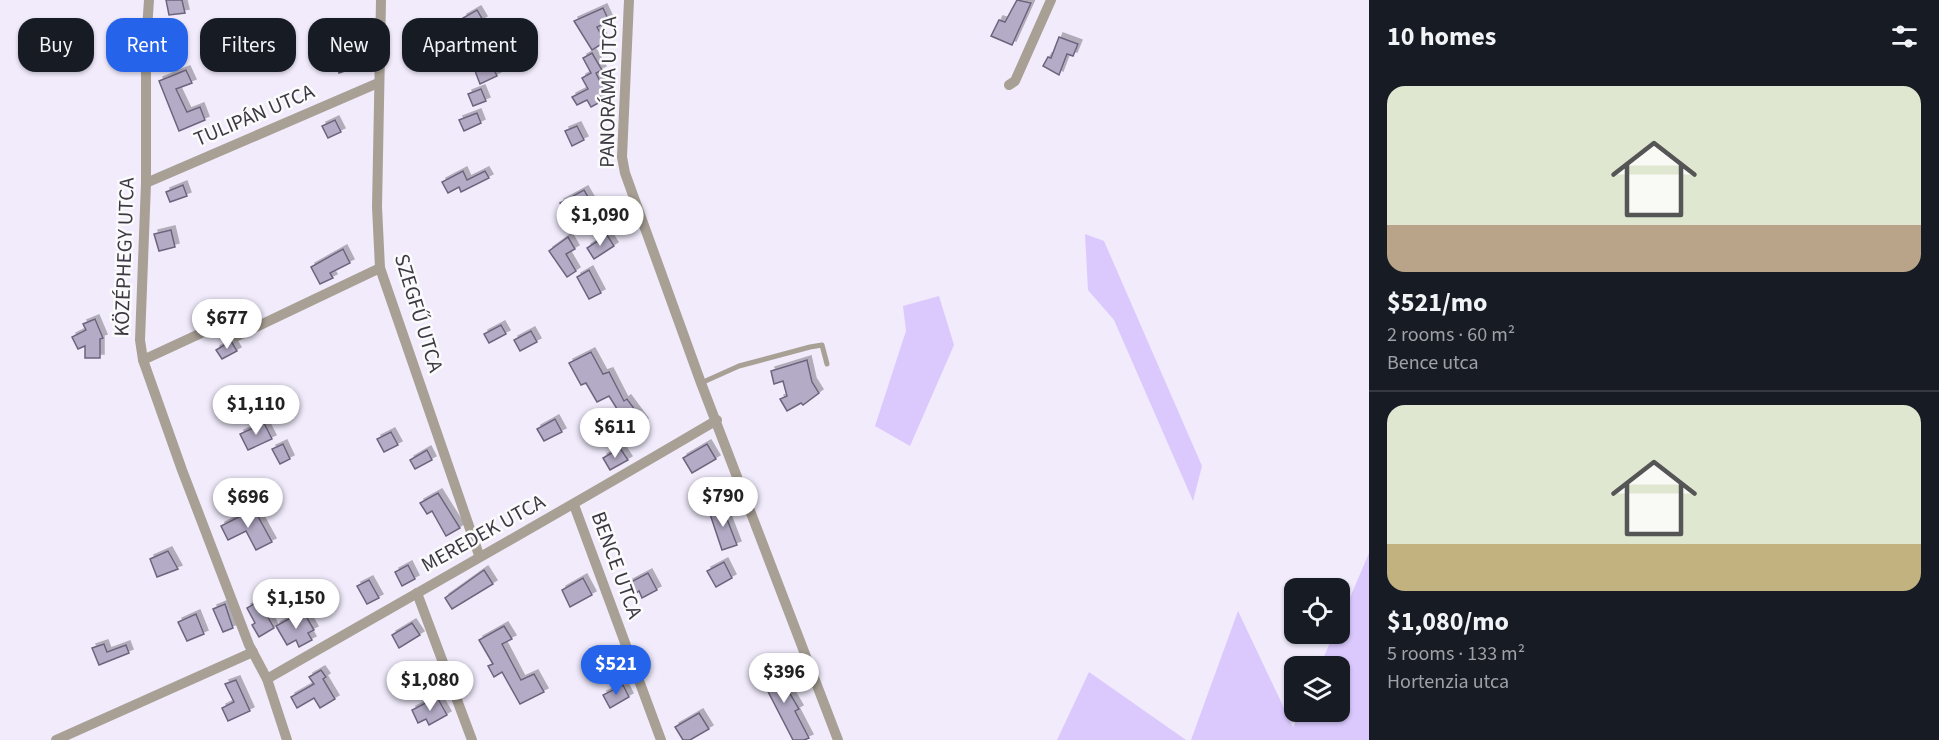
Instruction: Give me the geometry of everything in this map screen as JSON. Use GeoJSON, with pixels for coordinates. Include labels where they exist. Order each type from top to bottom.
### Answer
{"type":"FeatureCollection","features":[{"type":"Feature","properties":{"kind":"street","name":"KÖZÉPHEGY UTCA"},"geometry":{"type":"LineString","coordinates":[[149,0],[146,45],[146,183],[141,340],[143,360],[182,470],[253,652],[267,679],[287,740]]}},
{"type":"Feature","properties":{"kind":"street","name":"SZEGFŰ UTCA"},"geometry":{"type":"LineString","coordinates":[[381,0],[377,207],[380,268],[479,555]]}},
{"type":"Feature","properties":{"kind":"street","name":"PANORÁMA UTCA"},"geometry":{"type":"LineString","coordinates":[[629,0],[622,157],[625,173],[701,383],[838,740]]}},
{"type":"Feature","properties":{"kind":"street"},"geometry":{"type":"LineString","coordinates":[[1009,85],[1015,81],[1051,0]]}},
{"type":"Feature","properties":{"kind":"street","name":"TULIPÁN UTCA"},"geometry":{"type":"LineString","coordinates":[[146,183],[378,83]]}},
{"type":"Feature","properties":{"kind":"street"},"geometry":{"type":"LineString","coordinates":[[143,360],[223,323],[230,324],[237,336],[380,268]]}},
{"type":"Feature","properties":{"kind":"street","name":"MEREDEK UTCA"},"geometry":{"type":"LineString","coordinates":[[267,679],[479,555],[574,505],[717,420]]}},
{"type":"Feature","properties":{"kind":"street","name":"BENCE UTCA"},"geometry":{"type":"LineString","coordinates":[[574,505],[661,740]]}},
{"type":"Feature","properties":{"kind":"street"},"geometry":{"type":"LineString","coordinates":[[417,593],[472,740]]}},
{"type":"Feature","properties":{"kind":"street"},"geometry":{"type":"LineString","coordinates":[[56,740],[253,652]]}},
{"type":"Feature","properties":{"kind":"lane"},"geometry":{"type":"LineString","coordinates":[[701,383],[739,366],[822,345],[826,364]]}},
{"type":"Feature","properties":{"kind":"shaded area"},"geometry":{"type":"Polygon","coordinates":[[[1085,234],[1104,241],[1202,466],[1193,501],[1114,320],[1088,290],[1085,234]]]}},
{"type":"Feature","properties":{"kind":"shaded area"},"geometry":{"type":"Polygon","coordinates":[[[939,296],[954,345],[910,446],[875,426],[906,331],[903,306],[939,296]]]}},
{"type":"Feature","properties":{"kind":"shaded area"},"geometry":{"type":"Polygon","coordinates":[[[1369,553],[1369,740],[1191,740],[1238,611],[1284,708],[1284,722],[1291,722],[1293,727],[1296,722],[1350,722],[1350,656],[1324,656],[1329,644],[1350,644],[1350,598],[1369,553]]]}},
{"type":"Feature","properties":{"kind":"shaded area"},"geometry":{"type":"Polygon","coordinates":[[[1089,672],[1186,740],[1057,740],[1089,672]]]}},
{"type":"Feature","properties":{"kind":"building"},"geometry":{"type":"Polygon","coordinates":[[[166,0],[182,0],[185,13],[169,15],[166,0]]]}},
{"type":"Feature","properties":{"kind":"building"},"geometry":{"type":"Polygon","coordinates":[[[1017,0],[1031,3],[1012,45],[991,36],[999,20],[1005,22],[1017,0]]]}},
{"type":"Feature","properties":{"kind":"building"},"geometry":{"type":"Polygon","coordinates":[[[603,8],[609,21],[597,27],[605,42],[592,50],[574,21],[603,8]]]}},
{"type":"Feature","properties":{"kind":"building"},"geometry":{"type":"Polygon","coordinates":[[[477,10],[482,18],[463,18],[477,10]]]}},
{"type":"Feature","properties":{"kind":"building"},"geometry":{"type":"Polygon","coordinates":[[[1059,37],[1078,44],[1073,56],[1067,54],[1059,75],[1043,66],[1048,57],[1051,58],[1059,37]]]}},
{"type":"Feature","properties":{"kind":"building"},"geometry":{"type":"Polygon","coordinates":[[[592,53],[602,70],[596,73],[608,98],[591,107],[587,100],[577,105],[572,97],[588,89],[582,78],[591,73],[583,58],[592,53]]]}},
{"type":"Feature","properties":{"kind":"building"},"geometry":{"type":"Polygon","coordinates":[[[187,72],[192,83],[176,89],[187,112],[200,107],[205,120],[179,131],[159,81],[187,72]]]}},
{"type":"Feature","properties":{"kind":"building"},"geometry":{"type":"Polygon","coordinates":[[[475,72],[495,72],[497,76],[480,84],[475,72]]]}},
{"type":"Feature","properties":{"kind":"building"},"geometry":{"type":"Polygon","coordinates":[[[481,89],[486,101],[473,106],[468,94],[481,89]]]}},
{"type":"Feature","properties":{"kind":"building"},"geometry":{"type":"Polygon","coordinates":[[[477,113],[481,123],[464,131],[459,120],[477,113]]]}},
{"type":"Feature","properties":{"kind":"building"},"geometry":{"type":"Polygon","coordinates":[[[335,120],[341,132],[328,138],[322,126],[335,120]]]}},
{"type":"Feature","properties":{"kind":"building"},"geometry":{"type":"Polygon","coordinates":[[[577,126],[584,140],[572,146],[565,131],[577,126]]]}},
{"type":"Feature","properties":{"kind":"building"},"geometry":{"type":"Polygon","coordinates":[[[463,171],[467,180],[485,171],[489,178],[461,192],[459,187],[448,193],[442,182],[463,171]]]}},
{"type":"Feature","properties":{"kind":"building"},"geometry":{"type":"Polygon","coordinates":[[[183,185],[187,196],[170,202],[166,192],[183,185]]]}},
{"type":"Feature","properties":{"kind":"building"},"geometry":{"type":"Polygon","coordinates":[[[584,190],[591,202],[567,215],[560,203],[584,190]]]}},
{"type":"Feature","properties":{"kind":"building"},"geometry":{"type":"Polygon","coordinates":[[[171,230],[175,247],[159,251],[154,234],[171,230]]]}},
{"type":"Feature","properties":{"kind":"building"},"geometry":{"type":"Polygon","coordinates":[[[607,235],[614,246],[594,259],[587,248],[607,235]]]}},
{"type":"Feature","properties":{"kind":"building"},"geometry":{"type":"Polygon","coordinates":[[[568,237],[575,249],[566,254],[576,271],[567,277],[549,251],[568,237]]]}},
{"type":"Feature","properties":{"kind":"building"},"geometry":{"type":"Polygon","coordinates":[[[343,249],[350,263],[330,273],[333,278],[320,284],[311,267],[343,249]]]}},
{"type":"Feature","properties":{"kind":"building"},"geometry":{"type":"Polygon","coordinates":[[[589,270],[601,293],[589,299],[577,277],[589,270]]]}},
{"type":"Feature","properties":{"kind":"building"},"geometry":{"type":"Polygon","coordinates":[[[95,319],[103,338],[100,339],[100,358],[85,358],[85,346],[78,349],[72,337],[86,330],[83,324],[95,319]]]}},
{"type":"Feature","properties":{"kind":"building"},"geometry":{"type":"Polygon","coordinates":[[[501,325],[506,334],[489,343],[484,334],[501,325]]]}},
{"type":"Feature","properties":{"kind":"building"},"geometry":{"type":"Polygon","coordinates":[[[531,331],[537,342],[520,351],[514,340],[531,331]]]}},
{"type":"Feature","properties":{"kind":"building"},"geometry":{"type":"Polygon","coordinates":[[[231,341],[237,351],[222,359],[216,350],[231,341]]]}},
{"type":"Feature","properties":{"kind":"building"},"geometry":{"type":"Polygon","coordinates":[[[591,352],[603,374],[609,372],[624,401],[627,399],[644,422],[627,432],[621,422],[624,420],[609,396],[597,402],[586,383],[581,385],[569,363],[591,352]]]}},
{"type":"Feature","properties":{"kind":"building"},"geometry":{"type":"Polygon","coordinates":[[[807,360],[812,382],[819,393],[803,405],[801,403],[787,411],[780,399],[787,396],[783,381],[774,384],[771,371],[807,360]]]}},
{"type":"Feature","properties":{"kind":"building"},"geometry":{"type":"Polygon","coordinates":[[[555,419],[562,432],[544,441],[537,429],[555,419]]]}},
{"type":"Feature","properties":{"kind":"building"},"geometry":{"type":"Polygon","coordinates":[[[264,423],[272,439],[248,450],[240,434],[264,423]]]}},
{"type":"Feature","properties":{"kind":"building"},"geometry":{"type":"Polygon","coordinates":[[[391,432],[398,445],[384,452],[377,439],[391,432]]]}},
{"type":"Feature","properties":{"kind":"building"},"geometry":{"type":"Polygon","coordinates":[[[283,444],[290,459],[280,464],[272,449],[283,444]]]}},
{"type":"Feature","properties":{"kind":"building"},"geometry":{"type":"Polygon","coordinates":[[[707,444],[716,459],[692,473],[683,458],[707,444]]]}},
{"type":"Feature","properties":{"kind":"building"},"geometry":{"type":"Polygon","coordinates":[[[620,448],[628,460],[610,470],[603,458],[620,448]]]}},
{"type":"Feature","properties":{"kind":"building"},"geometry":{"type":"Polygon","coordinates":[[[427,450],[432,460],[415,469],[410,460],[427,450]]]}},
{"type":"Feature","properties":{"kind":"building"},"geometry":{"type":"Polygon","coordinates":[[[438,493],[460,528],[446,536],[432,511],[427,514],[420,503],[438,493]]]}},
{"type":"Feature","properties":{"kind":"building"},"geometry":{"type":"Polygon","coordinates":[[[722,506],[737,545],[722,550],[709,511],[722,506]]]}},
{"type":"Feature","properties":{"kind":"building"},"geometry":{"type":"Polygon","coordinates":[[[254,509],[272,542],[256,550],[246,531],[228,540],[221,526],[254,509]]]}},
{"type":"Feature","properties":{"kind":"building"},"geometry":{"type":"Polygon","coordinates":[[[168,551],[178,569],[157,577],[150,559],[168,551]]]}},
{"type":"Feature","properties":{"kind":"building"},"geometry":{"type":"Polygon","coordinates":[[[724,562],[732,578],[716,587],[707,571],[724,562]]]}},
{"type":"Feature","properties":{"kind":"building"},"geometry":{"type":"Polygon","coordinates":[[[408,565],[415,579],[402,586],[395,572],[408,565]]]}},
{"type":"Feature","properties":{"kind":"building"},"geometry":{"type":"Polygon","coordinates":[[[484,570],[493,584],[452,609],[445,598],[484,570]]]}},
{"type":"Feature","properties":{"kind":"building"},"geometry":{"type":"Polygon","coordinates":[[[648,573],[657,590],[642,598],[639,591],[635,594],[629,583],[648,573]]]}},
{"type":"Feature","properties":{"kind":"building"},"geometry":{"type":"Polygon","coordinates":[[[583,578],[592,595],[570,607],[562,590],[583,578]]]}},
{"type":"Feature","properties":{"kind":"building"},"geometry":{"type":"Polygon","coordinates":[[[369,580],[379,598],[367,604],[357,586],[369,580]]]}},
{"type":"Feature","properties":{"kind":"building"},"geometry":{"type":"Polygon","coordinates":[[[275,592],[281,603],[265,612],[274,628],[259,637],[252,625],[255,623],[247,608],[275,592]]]}},
{"type":"Feature","properties":{"kind":"building"},"geometry":{"type":"Polygon","coordinates":[[[225,604],[233,628],[223,632],[213,609],[225,604]]]}},
{"type":"Feature","properties":{"kind":"building"},"geometry":{"type":"Polygon","coordinates":[[[303,611],[314,630],[308,633],[312,640],[299,647],[296,640],[287,645],[276,626],[303,611]]]}},
{"type":"Feature","properties":{"kind":"building"},"geometry":{"type":"Polygon","coordinates":[[[196,614],[204,634],[187,641],[178,622],[196,614]]]}},
{"type":"Feature","properties":{"kind":"building"},"geometry":{"type":"Polygon","coordinates":[[[412,623],[420,635],[399,648],[392,635],[412,623]]]}},
{"type":"Feature","properties":{"kind":"building"},"geometry":{"type":"Polygon","coordinates":[[[504,626],[512,639],[502,644],[521,680],[534,674],[544,692],[520,704],[502,672],[494,677],[488,666],[493,664],[479,640],[504,626]]]}},
{"type":"Feature","properties":{"kind":"building"},"geometry":{"type":"Polygon","coordinates":[[[104,644],[107,652],[126,645],[129,653],[99,665],[92,648],[104,644]]]}},
{"type":"Feature","properties":{"kind":"building"},"geometry":{"type":"Polygon","coordinates":[[[775,668],[799,709],[795,711],[809,738],[793,740],[760,676],[775,668]]]}},
{"type":"Feature","properties":{"kind":"building"},"geometry":{"type":"Polygon","coordinates":[[[321,670],[326,677],[323,679],[335,699],[320,708],[314,698],[297,708],[291,697],[314,684],[309,677],[321,670]]]}},
{"type":"Feature","properties":{"kind":"building"},"geometry":{"type":"Polygon","coordinates":[[[236,680],[250,711],[228,721],[222,708],[234,702],[225,684],[236,680]]]}},
{"type":"Feature","properties":{"kind":"building"},"geometry":{"type":"Polygon","coordinates":[[[623,685],[629,697],[610,708],[603,695],[623,685]]]}},
{"type":"Feature","properties":{"kind":"building"},"geometry":{"type":"Polygon","coordinates":[[[437,697],[447,715],[429,725],[426,719],[418,723],[412,710],[437,697]]]}},
{"type":"Feature","properties":{"kind":"building"},"geometry":{"type":"Polygon","coordinates":[[[699,713],[709,729],[690,740],[683,740],[675,727],[699,713]]]}}]}
